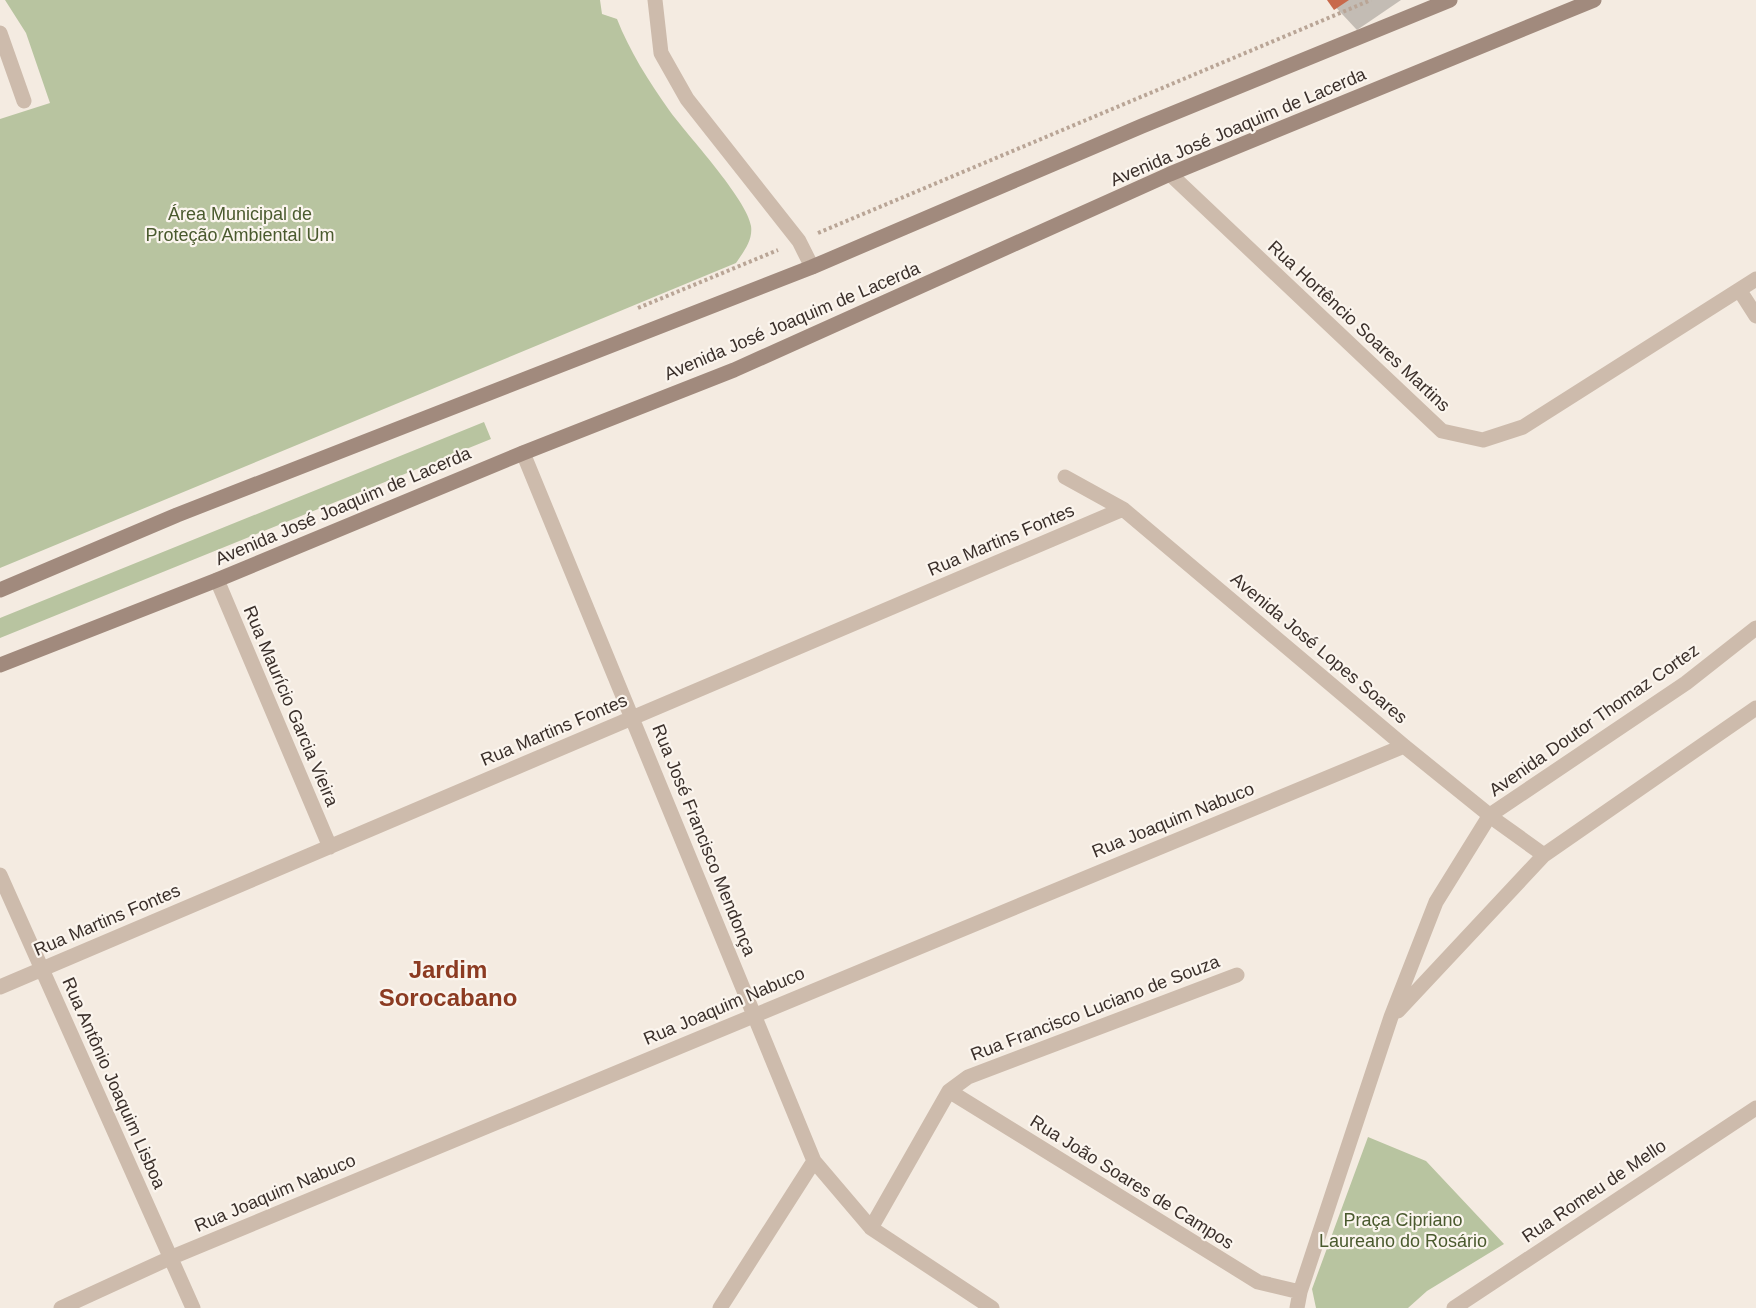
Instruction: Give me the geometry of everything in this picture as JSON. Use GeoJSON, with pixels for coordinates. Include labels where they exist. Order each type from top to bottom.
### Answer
{"type":"FeatureCollection","features":[{"type":"Feature","properties":{"kind":"main road","name":"Avenida José Joaquim de Lacerda"},"geometry":{"type":"LineString","coordinates":[[0,590],[188,511],[812,267],[1142,126],[1450,0]]}},
{"type":"Feature","properties":{"kind":"main road","name":"Avenida José Joaquim de Lacerda"},"geometry":{"type":"LineString","coordinates":[[0,665],[217,580],[523,453],[734,370],[1170,174],[1594,0]]}},
{"type":"Feature","properties":{"kind":"street"},"geometry":{"type":"LineString","coordinates":[[655,0],[661,53],[687,99],[799,241],[812,267]]}},
{"type":"Feature","properties":{"kind":"street"},"geometry":{"type":"LineString","coordinates":[[0,33],[24,101]]}},
{"type":"Feature","properties":{"kind":"street","name":"Rua Hortêncio Soares Martins"},"geometry":{"type":"LineString","coordinates":[[1170,174],[1442,431],[1483,440],[1523,427],[1756,279]]}},
{"type":"Feature","properties":{"kind":"street"},"geometry":{"type":"LineString","coordinates":[[1740,291],[1756,316]]}},
{"type":"Feature","properties":{"kind":"street","name":"Rua José Francisco Mendonça"},"geometry":{"type":"LineString","coordinates":[[523,453],[814,1161],[871,1228],[992,1308]]}},
{"type":"Feature","properties":{"kind":"street","name":"Avenida José Lopes Soares"},"geometry":{"type":"LineString","coordinates":[[1065,477],[1124,509],[1404,746],[1544,855]]}},
{"type":"Feature","properties":{"kind":"street","name":"Rua Martins Fontes"},"geometry":{"type":"LineString","coordinates":[[0,987],[1124,509]]}},
{"type":"Feature","properties":{"kind":"street","name":"Rua Maurício Garcia Vieira"},"geometry":{"type":"LineString","coordinates":[[217,580],[330,847]]}},
{"type":"Feature","properties":{"kind":"street","name":"Avenida Doutor Thomaz Cortez"},"geometry":{"type":"LineString","coordinates":[[1299,1300],[1391,1017],[1436,903],[1490,815],[1686,683],[1756,628]]}},
{"type":"Feature","properties":{"kind":"street","name":"Avenida Doutor Thomaz Cortez"},"geometry":{"type":"LineString","coordinates":[[1391,1017],[1544,855],[1756,708]]}},
{"type":"Feature","properties":{"kind":"street","name":"Rua Joaquim Nabuco"},"geometry":{"type":"LineString","coordinates":[[61,1308],[170,1258],[1404,746]]}},
{"type":"Feature","properties":{"kind":"street","name":"Rua Antônio Joaquim Lisboa"},"geometry":{"type":"LineString","coordinates":[[0,875],[193,1308]]}},
{"type":"Feature","properties":{"kind":"street","name":"Rua Francisco Luciano de Souza"},"geometry":{"type":"LineString","coordinates":[[871,1228],[949,1091],[968,1077],[1237,975]]}},
{"type":"Feature","properties":{"kind":"street","name":"Rua João Soares de Campos"},"geometry":{"type":"LineString","coordinates":[[949,1091],[1258,1282],[1299,1300]]}},
{"type":"Feature","properties":{"kind":"street","name":"Rua Romeu de Mello"},"geometry":{"type":"LineString","coordinates":[[1454,1308],[1756,1108]]}},
{"type":"Feature","properties":{"kind":"street"},"geometry":{"type":"LineString","coordinates":[[720,1308],[814,1161]]}},
{"type":"Feature","properties":{"kind":"path"},"geometry":{"type":"LineString","coordinates":[[637,308],[1371,0]]}},
{"type":"Feature","properties":{"kind":"green space","name":"Área Municipal de Proteção Ambiental Um"},"geometry":{"type":"Polygon","coordinates":[[[5,0],[600,0],[602,14],[617,19],[633,54],[647,77],[739,200],[751,226],[749,241],[736,263],[0,568],[0,119],[50,103],[26,33],[5,0]]]}},
{"type":"Feature","properties":{"kind":"green space"},"geometry":{"type":"Polygon","coordinates":[[[484,422],[491,439],[0,638],[0,618],[484,422]]]}},
{"type":"Feature","properties":{"kind":"green space","name":"Praça Cipriano Laureano do Rosário"},"geometry":{"type":"Polygon","coordinates":[[[1368,1137],[1426,1161],[1504,1244],[1427,1291],[1408,1308],[1316,1308],[1312,1289],[1368,1137]]]}},
{"type":"Feature","properties":{"kind":"building"},"geometry":{"type":"Polygon","coordinates":[[[1327,0],[1349,0],[1334,10],[1327,0]]]}},
{"type":"Feature","properties":{"kind":"district","name":"Jardim Sorocabano"},"geometry":{"type":"Point","coordinates":[448,983]}}]}
